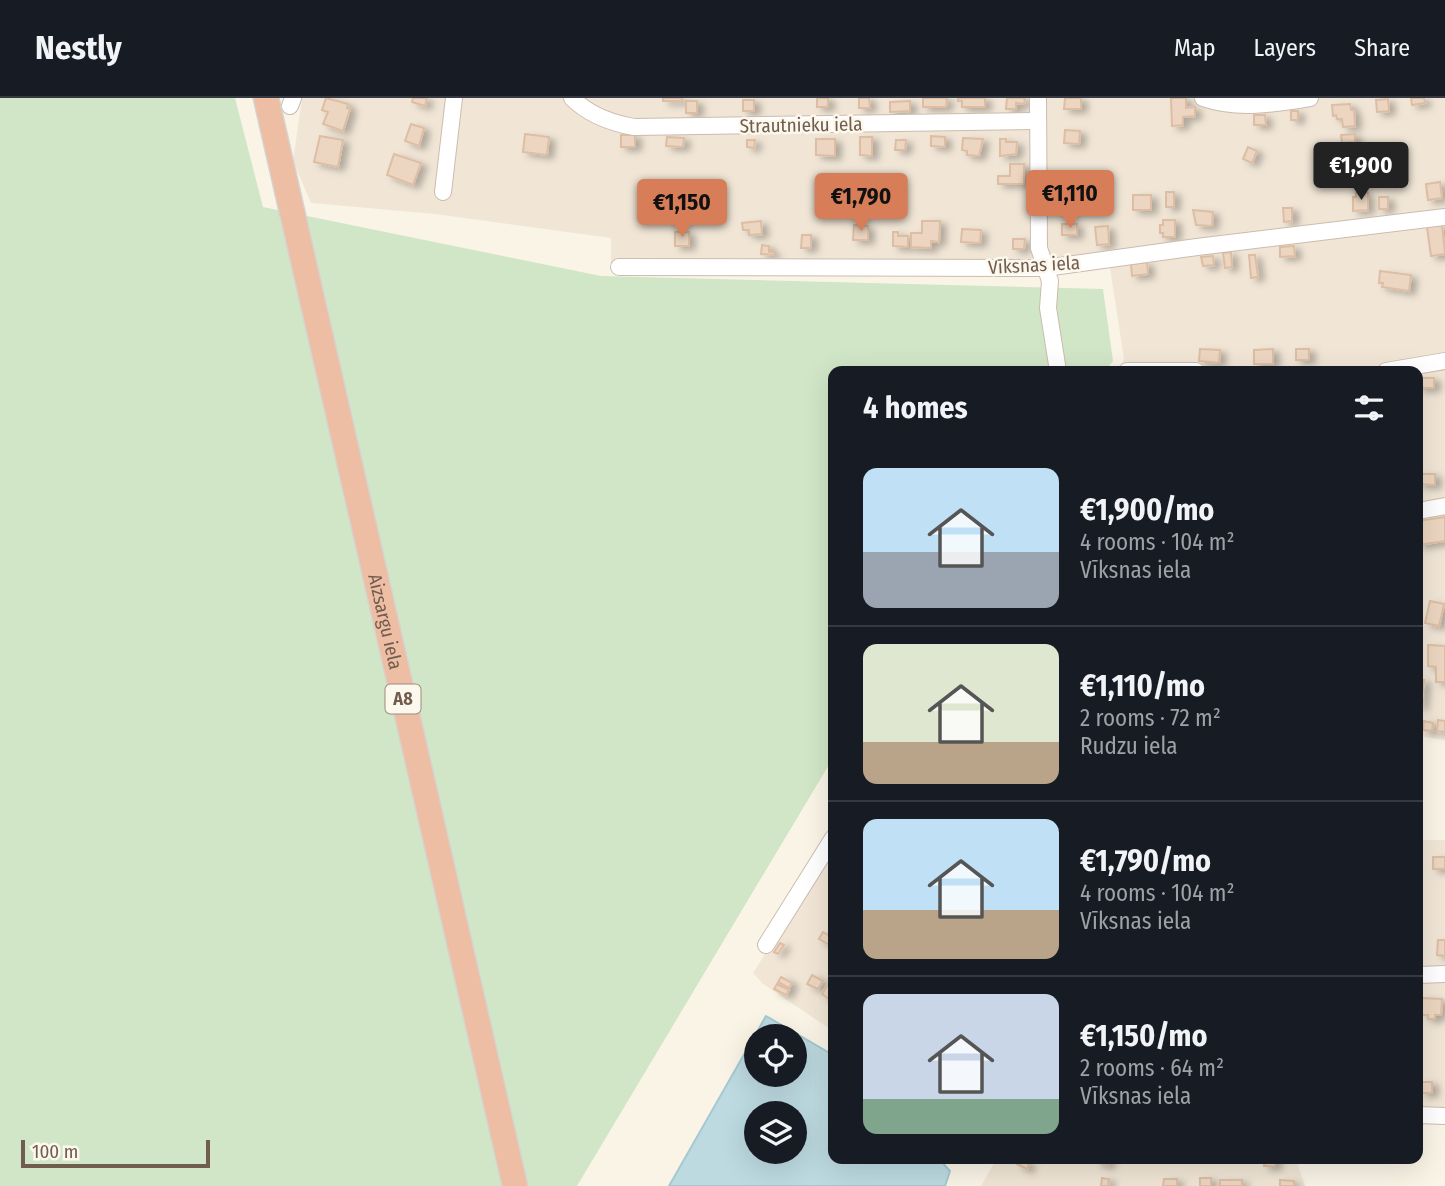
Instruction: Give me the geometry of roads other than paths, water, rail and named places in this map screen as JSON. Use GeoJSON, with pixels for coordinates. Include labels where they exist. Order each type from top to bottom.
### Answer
{"type":"FeatureCollection","features":[{"type":"Feature","properties":{"kind":"highway","name":"Aizsargu iela"},"geometry":{"type":"LineString","coordinates":[[266,98],[515,1186]]}},
{"type":"Feature","properties":{"kind":"street"},"geometry":{"type":"LineString","coordinates":[[443,192],[454,98]]}},
{"type":"Feature","properties":{"kind":"street","name":"Strautnieku iela"},"geometry":{"type":"LineString","coordinates":[[572,98],[579,105],[611,123],[635,127],[1038,121]]}},
{"type":"Feature","properties":{"kind":"street"},"geometry":{"type":"LineString","coordinates":[[1038,98],[1039,248],[1050,281],[1048,308],[1057,366]]}},
{"type":"Feature","properties":{"kind":"street"},"geometry":{"type":"LineString","coordinates":[[1203,98],[1222,104],[1273,104],[1310,98]]}},
{"type":"Feature","properties":{"kind":"street","name":"Vīksnas iela"},"geometry":{"type":"LineString","coordinates":[[619,267],[1045,268],[1445,217]]}},
{"type":"Feature","properties":{"kind":"street"},"geometry":{"type":"LineString","coordinates":[[1416,366],[1445,361]]}},
{"type":"Feature","properties":{"kind":"street"},"geometry":{"type":"LineString","coordinates":[[1423,510],[1445,506]]}},
{"type":"Feature","properties":{"kind":"street"},"geometry":{"type":"LineString","coordinates":[[766,944],[828,846]]}},
{"type":"Feature","properties":{"kind":"street"},"geometry":{"type":"LineString","coordinates":[[1423,975],[1445,974]]}},
{"type":"Feature","properties":{"kind":"street"},"geometry":{"type":"LineString","coordinates":[[1423,1115],[1445,1116]]}},
{"type":"Feature","properties":{"kind":"water"},"geometry":{"type":"Polygon","coordinates":[[[766,1016],[780,1024],[761,1024],[766,1016]]]}},
{"type":"Feature","properties":{"kind":"water"},"geometry":{"type":"Polygon","coordinates":[[[807,1040],[828,1052],[828,1164],[944,1164],[950,1171],[945,1186],[669,1186],[744,1055],[744,1087],[807,1087],[807,1040]]]}}]}
